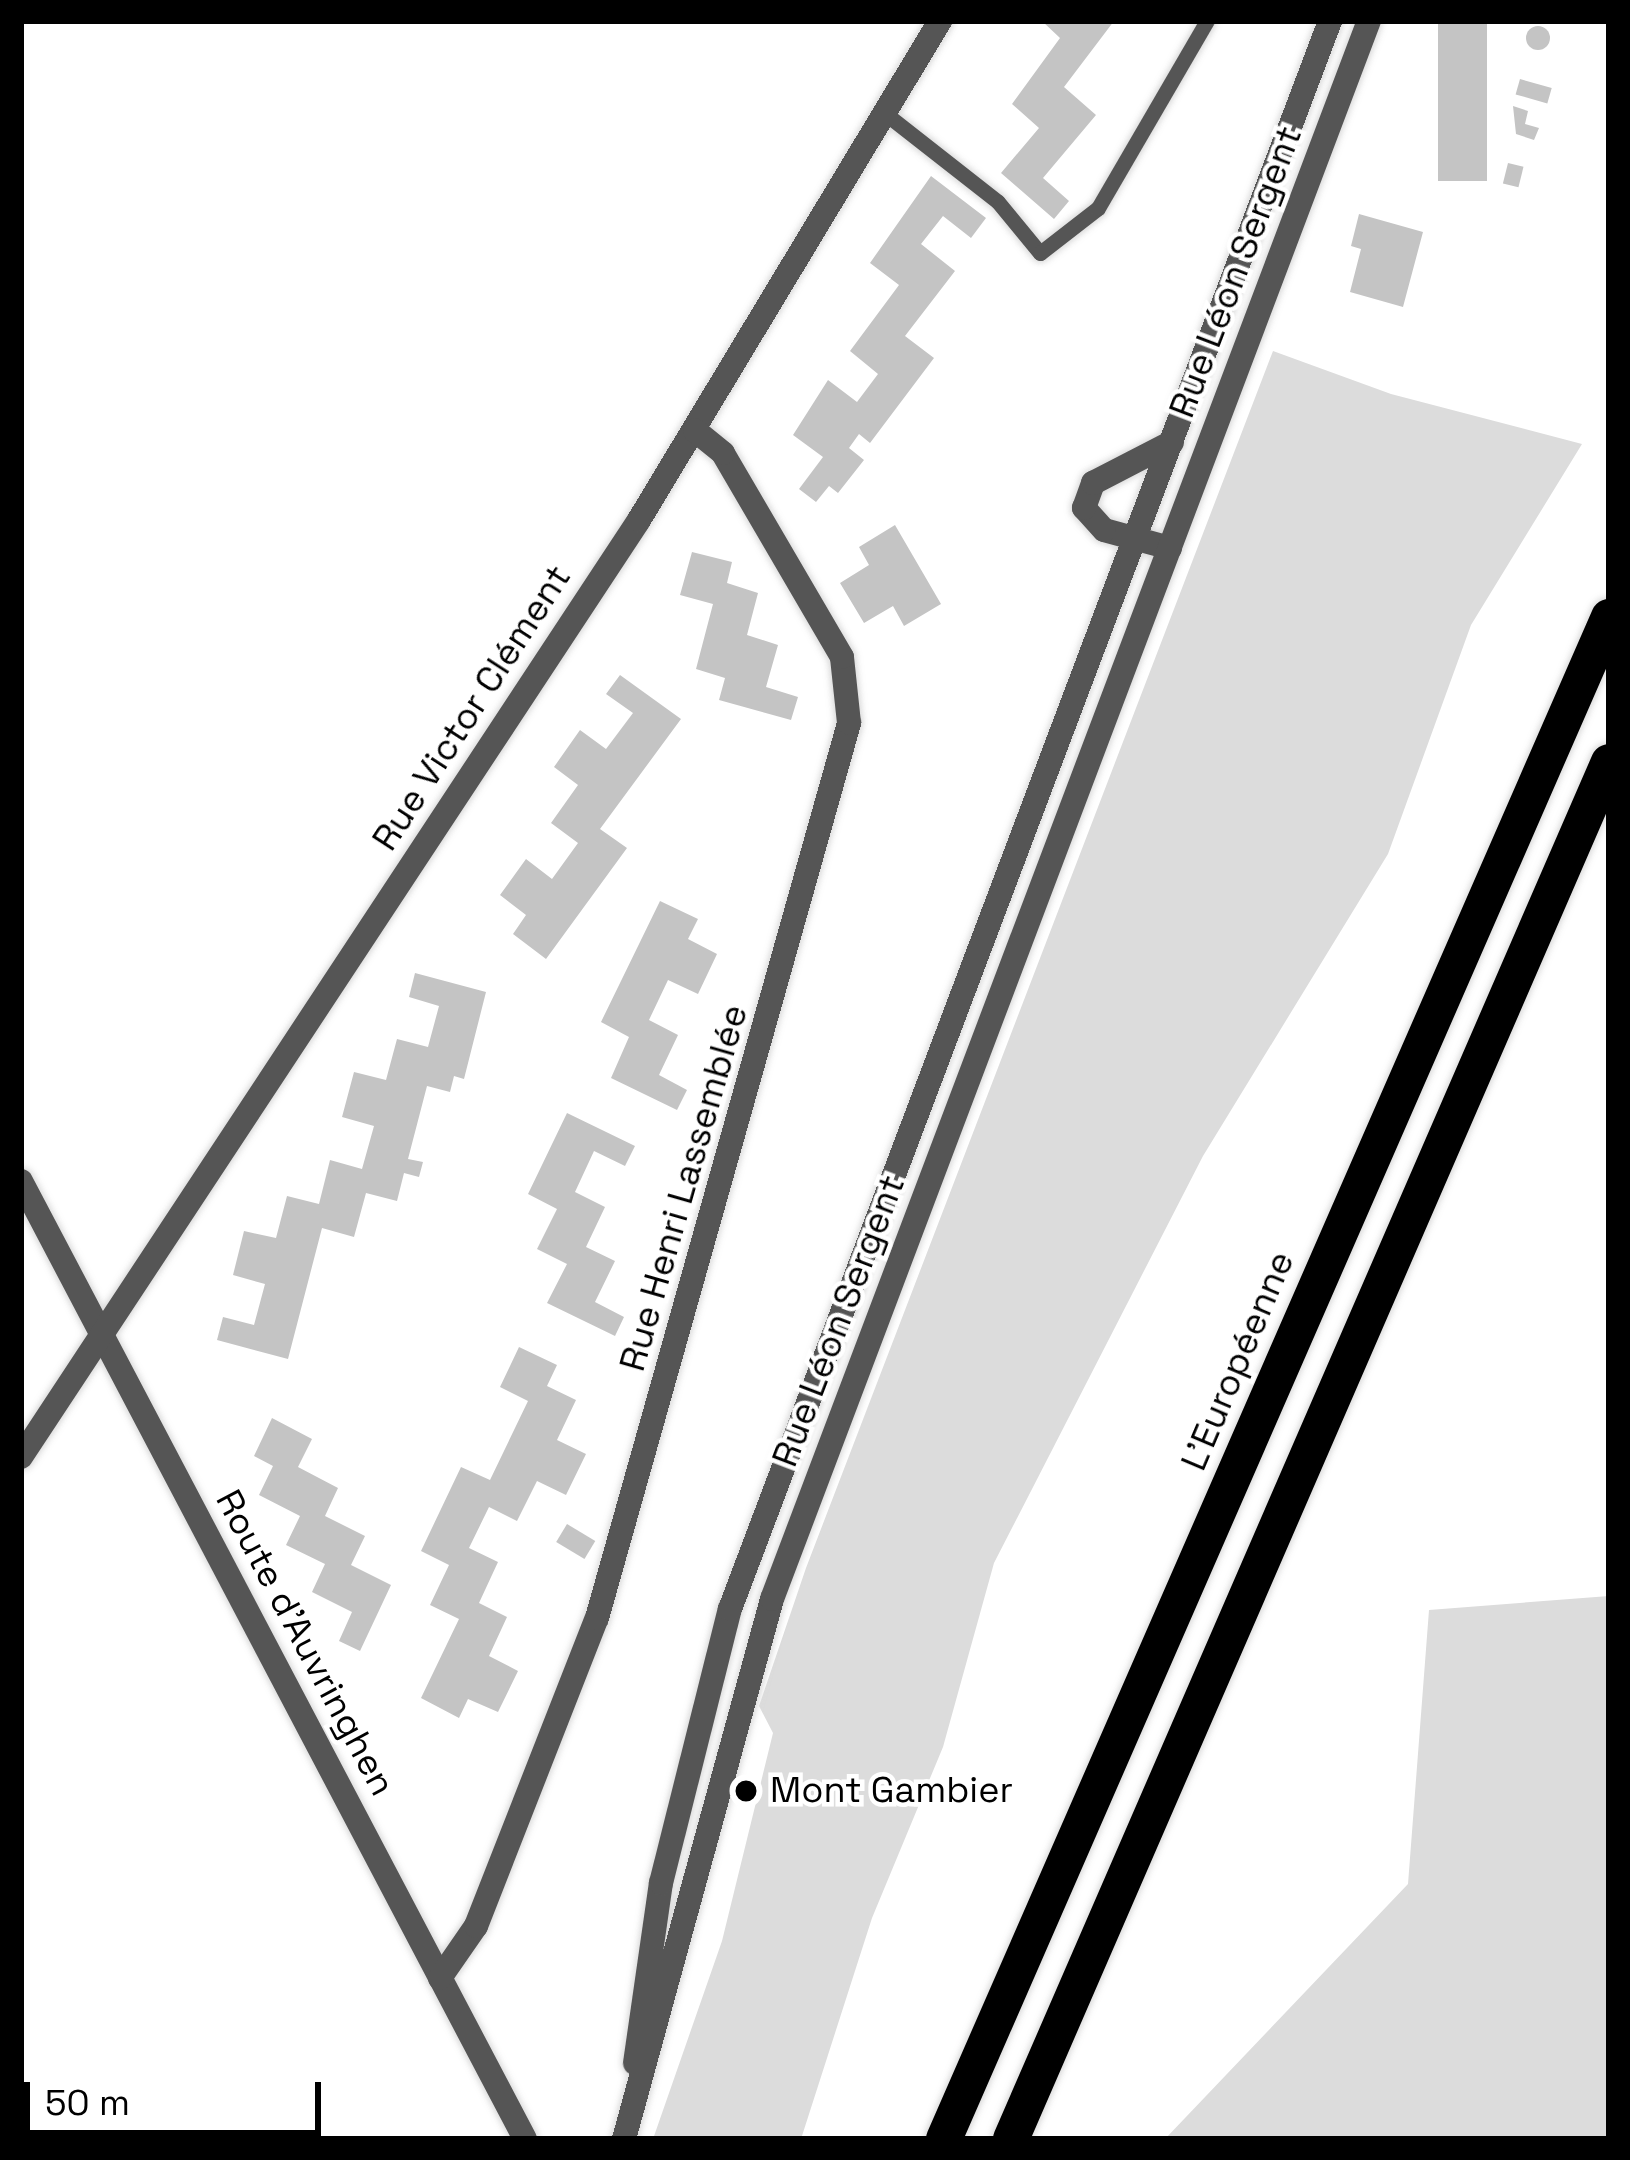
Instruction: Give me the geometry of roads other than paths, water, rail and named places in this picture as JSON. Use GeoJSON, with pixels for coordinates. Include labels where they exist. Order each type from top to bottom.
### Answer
{"type":"FeatureCollection","features":[{"type":"Feature","properties":{"kind":"highway","name":"L'Européenne"},"geometry":{"type":"LineString","coordinates":[[944,2139],[1609,617]]}},
{"type":"Feature","properties":{"kind":"highway"},"geometry":{"type":"LineString","coordinates":[[1011,2139],[1609,762]]}},
{"type":"Feature","properties":{"kind":"street","name":"Rue Victor Clément"},"geometry":{"type":"LineString","coordinates":[[21,1457],[694,430],[882,110],[940,21]]}},
{"type":"Feature","properties":{"kind":"street","name":"Rue Léon Sergent"},"geometry":{"type":"LineString","coordinates":[[625,2138],[661,1883],[721,1636],[1330,21]]}},
{"type":"Feature","properties":{"kind":"street","name":"Rue Léon Sergent"},"geometry":{"type":"LineString","coordinates":[[625,2138],[772,1599],[1369,21]]}},
{"type":"Feature","properties":{"kind":"street","name":"Rue Henri Lassemblée"},"geometry":{"type":"LineString","coordinates":[[440,1978],[476,1926],[597,1618],[849,723],[842,657],[723,453],[694,430]]}},
{"type":"Feature","properties":{"kind":"street","name":"Rue Léon Sergent"},"geometry":{"type":"LineString","coordinates":[[1170,548],[1135,541],[1089,520],[1086,495],[1172,442]]}},
{"type":"Feature","properties":{"kind":"street","name":"Route d'Auvringhen"},"geometry":{"type":"LineString","coordinates":[[21,1181],[525,2139]]}},
{"type":"Feature","properties":{"kind":"lane"},"geometry":{"type":"LineString","coordinates":[[882,110],[998,202],[1040,253],[1098,208],[1207,21]]}},
{"type":"Feature","properties":{"kind":"place","name":"Mont Gambier"},"geometry":{"type":"Point","coordinates":[746,1791]}}]}
